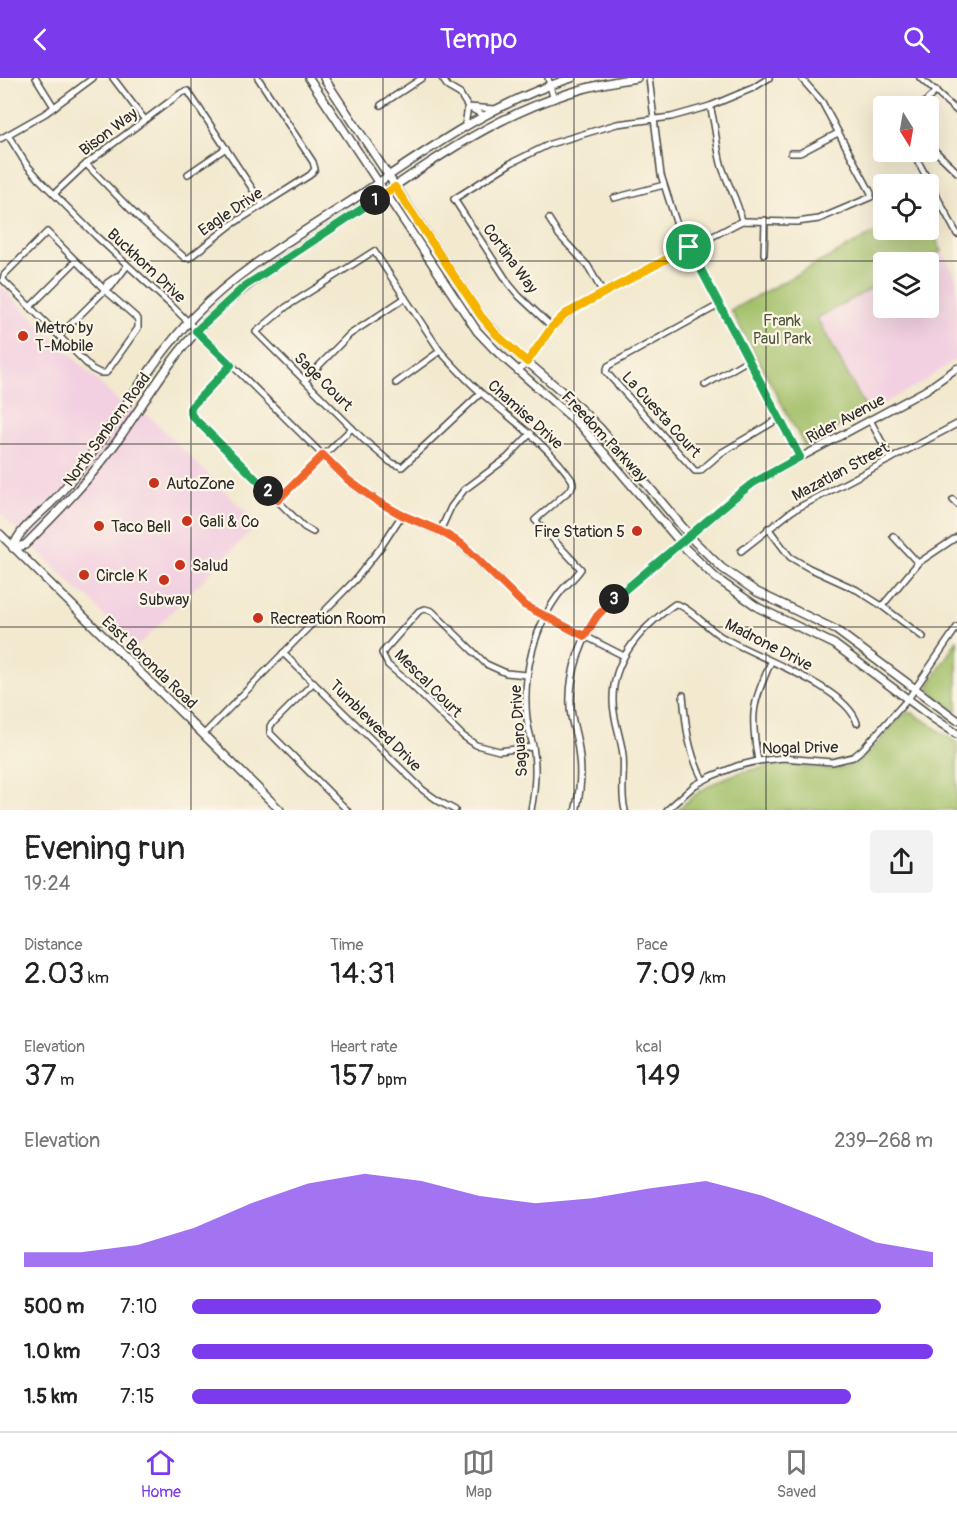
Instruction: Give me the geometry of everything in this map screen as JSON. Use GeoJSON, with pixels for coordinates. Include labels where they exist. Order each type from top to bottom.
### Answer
{"type":"FeatureCollection","features":[{"type":"Feature","properties":{"kind":"main road","name":"Freedom Parkway"},"geometry":{"type":"LineString","coordinates":[[309,78],[466,318],[487,342],[570,415],[680,542],[710,573],[759,608],[834,644],[957,734]]}},
{"type":"Feature","properties":{"kind":"main road","name":"Freedom Parkway"},"geometry":{"type":"LineString","coordinates":[[324,78],[481,316],[496,334],[600,428],[689,535],[722,568],[757,592],[836,630],[957,720]]}},
{"type":"Feature","properties":{"kind":"main road","name":"North Sanborn Road"},"geometry":{"type":"LineString","coordinates":[[13,548],[17,537],[52,502],[99,444],[160,355],[215,295],[254,264],[483,115],[549,82],[572,78]]}},
{"type":"Feature","properties":{"kind":"main road","name":"North Sanborn Road"},"geometry":{"type":"LineString","coordinates":[[13,548],[25,545],[82,486],[196,331],[245,286],[483,129],[553,97],[614,81],[637,78]]}},
{"type":"Feature","properties":{"kind":"main road","name":"East Boronda Road"},"geometry":{"type":"LineString","coordinates":[[0,534],[280,810]]}},
{"type":"Feature","properties":{"kind":"street"},"geometry":{"type":"LineString","coordinates":[[36,78],[54,107]]}},
{"type":"Feature","properties":{"kind":"street"},"geometry":{"type":"LineString","coordinates":[[0,139],[54,107],[93,78]]}},
{"type":"Feature","properties":{"kind":"street"},"geometry":{"type":"LineString","coordinates":[[113,78],[146,120]]}},
{"type":"Feature","properties":{"kind":"street","name":"Eagle Drive"},"geometry":{"type":"LineString","coordinates":[[86,164],[138,218],[185,258],[189,258],[220,233],[310,175],[315,168],[258,78]]}},
{"type":"Feature","properties":{"kind":"street"},"geometry":{"type":"LineString","coordinates":[[381,105],[422,78]]}},
{"type":"Feature","properties":{"kind":"street"},"geometry":{"type":"LineString","coordinates":[[442,78],[448,87],[460,94],[468,107],[483,115]]}},
{"type":"Feature","properties":{"kind":"street"},"geometry":{"type":"LineString","coordinates":[[649,78],[664,185],[676,222],[800,457]]}},
{"type":"Feature","properties":{"kind":"street"},"geometry":{"type":"LineString","coordinates":[[654,119],[671,117],[710,106],[753,88],[769,78]]}},
{"type":"Feature","properties":{"kind":"street"},"geometry":{"type":"LineString","coordinates":[[519,371],[552,327],[574,309],[742,220],[797,222],[819,219],[842,211],[872,195],[822,102],[801,78]]}},
{"type":"Feature","properties":{"kind":"street"},"geometry":{"type":"LineString","coordinates":[[920,78],[957,111]]}},
{"type":"Feature","properties":{"kind":"street"},"geometry":{"type":"LineString","coordinates":[[549,82],[553,97]]}},
{"type":"Feature","properties":{"kind":"street","name":"Bison Way"},"geometry":{"type":"LineString","coordinates":[[54,194],[86,164],[181,93],[188,91],[263,205]]}},
{"type":"Feature","properties":{"kind":"street"},"geometry":{"type":"LineString","coordinates":[[931,96],[936,91]]}},
{"type":"Feature","properties":{"kind":"street"},"geometry":{"type":"LineString","coordinates":[[710,106],[723,167],[735,194],[742,220]]}},
{"type":"Feature","properties":{"kind":"street"},"geometry":{"type":"LineString","coordinates":[[468,107],[495,109]]}},
{"type":"Feature","properties":{"kind":"street"},"geometry":{"type":"LineString","coordinates":[[465,126],[468,107]]}},
{"type":"Feature","properties":{"kind":"street","name":"Cortina Way"},"geometry":{"type":"LineString","coordinates":[[552,327],[519,297],[509,284],[454,199],[511,163],[550,144],[617,124],[654,119]]}},
{"type":"Feature","properties":{"kind":"street"},"geometry":{"type":"LineString","coordinates":[[791,153],[800,153],[838,133]]}},
{"type":"Feature","properties":{"kind":"street","name":"Buckhorn Drive"},"geometry":{"type":"LineString","coordinates":[[8,135],[26,164],[54,194],[357,488],[402,515],[440,531],[462,544],[524,605],[624,656]]}},
{"type":"Feature","properties":{"kind":"street"},"geometry":{"type":"LineString","coordinates":[[188,174],[226,148]]}},
{"type":"Feature","properties":{"kind":"street"},"geometry":{"type":"LineString","coordinates":[[939,155],[957,172]]}},
{"type":"Feature","properties":{"kind":"street"},"geometry":{"type":"LineString","coordinates":[[918,162],[957,234]]}},
{"type":"Feature","properties":{"kind":"street"},"geometry":{"type":"LineString","coordinates":[[614,198],[664,185]]}},
{"type":"Feature","properties":{"kind":"street"},"geometry":{"type":"LineString","coordinates":[[549,219],[559,235],[588,266],[603,293]]}},
{"type":"Feature","properties":{"kind":"street"},"geometry":{"type":"LineString","coordinates":[[764,254],[765,220]]}},
{"type":"Feature","properties":{"kind":"street"},"geometry":{"type":"LineString","coordinates":[[47,232],[76,261],[139,322],[138,328],[108,371],[102,374],[96,372],[4,281],[4,275],[47,232]]}},
{"type":"Feature","properties":{"kind":"street","name":"Chamise Drive"},"geometry":{"type":"LineString","coordinates":[[374,251],[440,351],[481,393],[531,433],[555,456],[573,484],[571,489],[536,517],[536,522],[580,570],[562,590],[545,616]]}},
{"type":"Feature","properties":{"kind":"street","name":"Sage Court"},"geometry":{"type":"LineString","coordinates":[[374,251],[286,307],[256,332],[352,428],[381,455],[402,468],[481,393]]}},
{"type":"Feature","properties":{"kind":"street"},"geometry":{"type":"LineString","coordinates":[[30,307],[76,261]]}},
{"type":"Feature","properties":{"kind":"street"},"geometry":{"type":"LineString","coordinates":[[59,336],[105,290],[107,283],[127,266]]}},
{"type":"Feature","properties":{"kind":"street"},"geometry":{"type":"LineString","coordinates":[[305,380],[350,335],[405,298]]}},
{"type":"Feature","properties":{"kind":"street","name":"La Cuesta Court"},"geometry":{"type":"LineString","coordinates":[[719,304],[608,366],[606,372],[694,471],[700,471],[721,453],[780,418]]}},
{"type":"Feature","properties":{"kind":"street"},"geometry":{"type":"LineString","coordinates":[[396,383],[440,351]]}},
{"type":"Feature","properties":{"kind":"street"},"geometry":{"type":"LineString","coordinates":[[705,385],[748,360]]}},
{"type":"Feature","properties":{"kind":"street"},"geometry":{"type":"LineString","coordinates":[[231,365],[192,406],[190,409],[192,416],[306,529],[313,532]]}},
{"type":"Feature","properties":{"kind":"street","name":"Rider Avenue"},"geometry":{"type":"LineString","coordinates":[[576,810],[580,765],[571,711],[574,666],[585,636],[606,605],[753,483],[926,390],[957,368]]}},
{"type":"Feature","properties":{"kind":"street"},"geometry":{"type":"LineString","coordinates":[[870,420],[891,459]]}},
{"type":"Feature","properties":{"kind":"street","name":"Mazatlan Street"},"geometry":{"type":"LineString","coordinates":[[741,551],[792,511],[957,424]]}},
{"type":"Feature","properties":{"kind":"street"},"geometry":{"type":"LineString","coordinates":[[278,500],[352,428]]}},
{"type":"Feature","properties":{"kind":"street"},"geometry":{"type":"LineString","coordinates":[[440,531],[451,507],[464,490],[507,458],[531,433]]}},
{"type":"Feature","properties":{"kind":"street"},"geometry":{"type":"LineString","coordinates":[[204,734],[355,580],[402,515]]}},
{"type":"Feature","properties":{"kind":"street"},"geometry":{"type":"LineString","coordinates":[[768,528],[790,557],[857,590],[923,637]]}},
{"type":"Feature","properties":{"kind":"street"},"geometry":{"type":"LineString","coordinates":[[893,536],[918,563]]}},
{"type":"Feature","properties":{"kind":"street"},"geometry":{"type":"LineString","coordinates":[[882,606],[918,563],[957,537]]}},
{"type":"Feature","properties":{"kind":"street","name":"Madrone Drive"},"geometry":{"type":"LineString","coordinates":[[625,810],[622,796],[623,760],[613,701],[615,680],[624,656],[638,635],[671,606],[677,604],[684,606],[701,622],[726,639],[805,677],[848,708],[857,723]]}},
{"type":"Feature","properties":{"kind":"street","name":"Mescal Court"},"geometry":{"type":"LineString","coordinates":[[527,675],[506,673],[486,664],[432,611],[425,609],[419,611],[382,653],[388,665],[408,681],[463,736],[476,745],[499,751],[533,747]]}},
{"type":"Feature","properties":{"kind":"street","name":"Saguaro Drive"},"geometry":{"type":"LineString","coordinates":[[531,810],[535,778],[533,747],[527,720],[527,675],[538,632],[545,616]]}},
{"type":"Feature","properties":{"kind":"street","name":"Nogal Drive"},"geometry":{"type":"LineString","coordinates":[[667,810],[703,780],[729,769],[758,761],[783,758],[832,762],[853,757],[908,699],[957,627]]}},
{"type":"Feature","properties":{"kind":"street","name":"Tumbleweed Drive"},"geometry":{"type":"LineString","coordinates":[[283,652],[423,790],[455,810]]}},
{"type":"Feature","properties":{"kind":"street"},"geometry":{"type":"LineString","coordinates":[[758,761],[752,724],[754,706],[771,662]]}},
{"type":"Feature","properties":{"kind":"street"},"geometry":{"type":"LineString","coordinates":[[314,682],[270,726],[270,733],[347,810]]}},
{"type":"Feature","properties":{"kind":"street"},"geometry":{"type":"LineString","coordinates":[[683,695],[690,750],[703,780]]}},
{"type":"Feature","properties":{"kind":"shaded area"},"geometry":{"type":"Polygon","coordinates":[[[942,251],[957,280],[957,358],[926,380],[868,412],[817,318],[873,287],[873,318],[939,318],[939,252],[942,251]]]}},
{"type":"Feature","properties":{"kind":"shaded area"},"geometry":{"type":"Polygon","coordinates":[[[0,286],[121,404],[150,417],[258,524],[137,647],[102,614],[89,597],[80,593],[0,513],[0,286]]]}},
{"type":"Feature","properties":{"kind":"green space","name":"Frank Paul Park"},"geometry":{"type":"Polygon","coordinates":[[[873,233],[873,240],[936,240],[942,251],[873,252],[873,287],[817,318],[868,412],[804,445],[731,310],[873,233]]]}},
{"type":"Feature","properties":{"kind":"green space"},"geometry":{"type":"Polygon","coordinates":[[[957,640],[957,711],[942,702],[929,689],[929,685],[957,640]]]}},
{"type":"Feature","properties":{"kind":"green space"},"geometry":{"type":"Polygon","coordinates":[[[908,712],[913,713],[957,743],[957,810],[678,810],[704,789],[734,774],[766,767],[800,766],[829,769],[856,763],[872,750],[908,712]]]}},
{"type":"Feature","properties":{"kind":"place","name":"Metro by T-Mobile"},"geometry":{"type":"Point","coordinates":[23,336]}},
{"type":"Feature","properties":{"kind":"place","name":"AutoZone"},"geometry":{"type":"Point","coordinates":[154,483]}},
{"type":"Feature","properties":{"kind":"place","name":"Gali & Co"},"geometry":{"type":"Point","coordinates":[187,521]}},
{"type":"Feature","properties":{"kind":"place","name":"Taco Bell"},"geometry":{"type":"Point","coordinates":[99,526]}},
{"type":"Feature","properties":{"kind":"place","name":"Fire Station 5"},"geometry":{"type":"Point","coordinates":[637,531]}},
{"type":"Feature","properties":{"kind":"place","name":"Salud"},"geometry":{"type":"Point","coordinates":[180,565]}},
{"type":"Feature","properties":{"kind":"place","name":"Circle K"},"geometry":{"type":"Point","coordinates":[84,575]}},
{"type":"Feature","properties":{"kind":"place","name":"Subway"},"geometry":{"type":"Point","coordinates":[164,580]}},
{"type":"Feature","properties":{"kind":"place","name":"Recreation Room"},"geometry":{"type":"Point","coordinates":[258,618]}},
{"type":"Feature","properties":{"kind":"route"},"geometry":{"type":"LineString","coordinates":[[395,187],[481,316],[505,343],[527,362],[552,327],[565,314],[689,247],[800,457],[753,483],[680,542],[606,605],[585,636],[524,605],[462,544],[377,501],[357,488],[323,455],[278,500],[192,416],[190,409],[192,406],[231,365],[196,331],[245,286],[395,187]]}}]}
